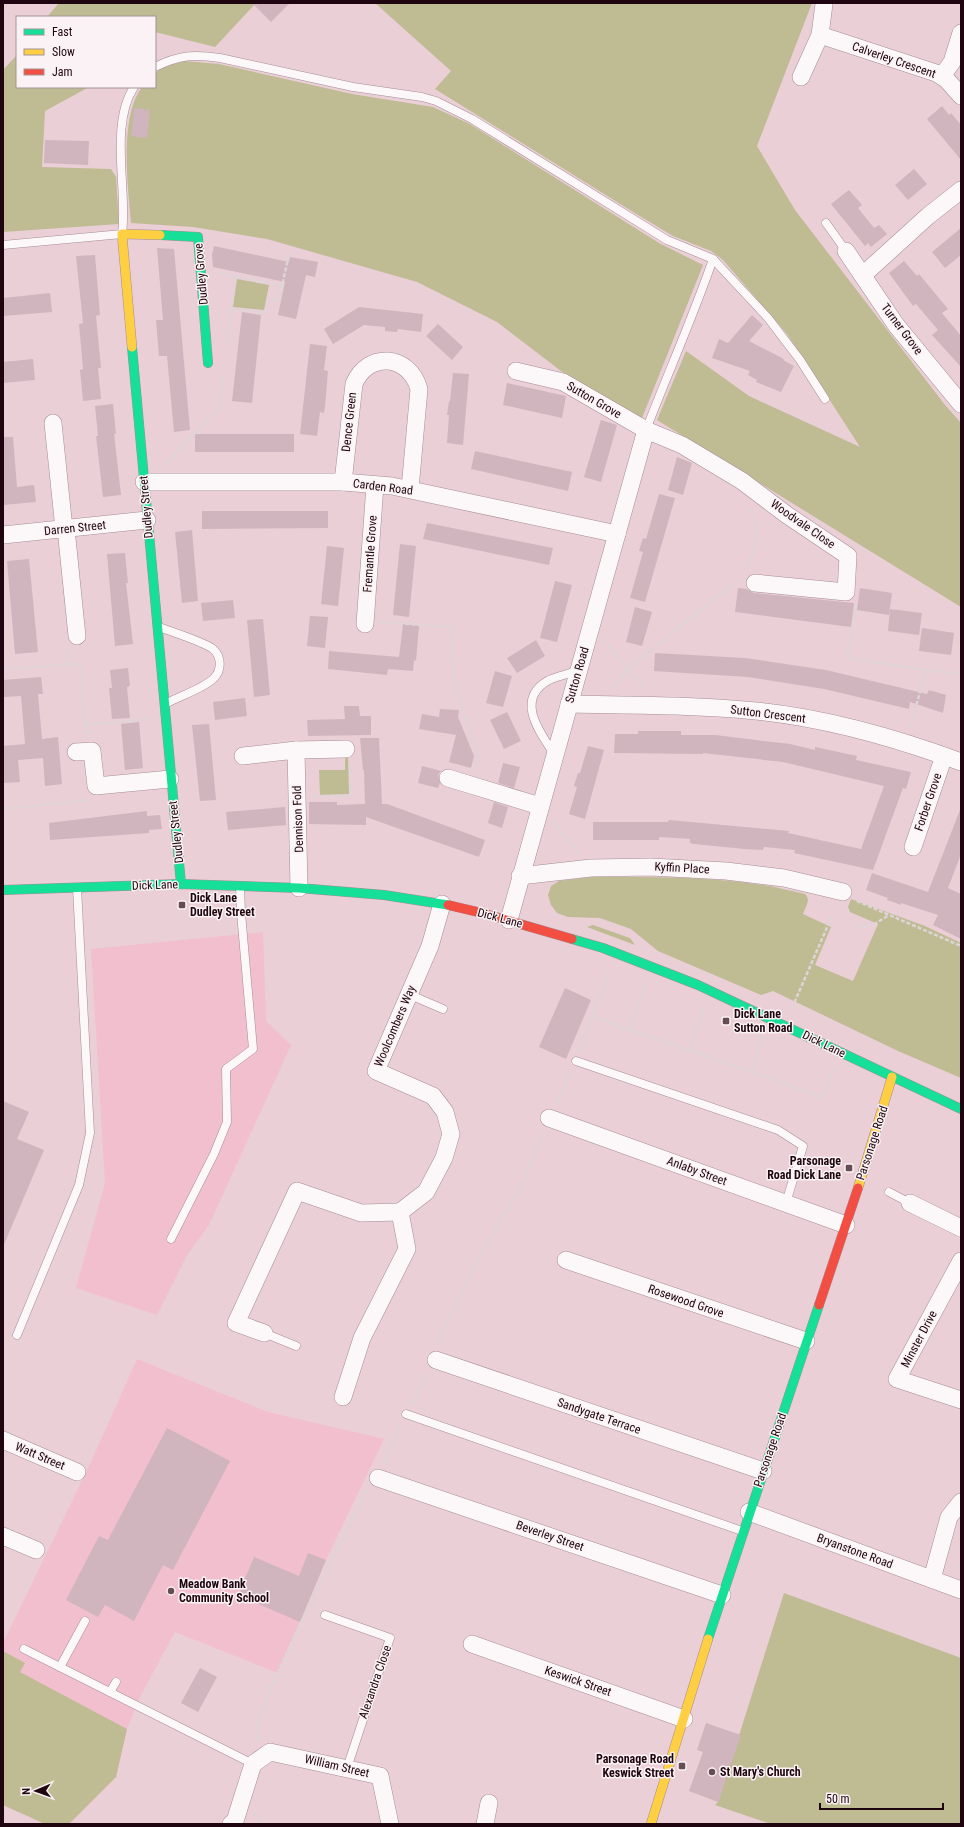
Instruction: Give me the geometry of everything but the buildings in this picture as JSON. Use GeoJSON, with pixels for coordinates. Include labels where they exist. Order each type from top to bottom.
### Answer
{"type":"FeatureCollection","features":[{"type":"Feature","properties":{"kind":"street"},"geometry":{"type":"LineString","coordinates":[[801,77],[820,35],[824,4]]}},
{"type":"Feature","properties":{"kind":"street"},"geometry":{"type":"LineString","coordinates":[[942,76],[952,62],[961,33]]}},
{"type":"Feature","properties":{"kind":"street","name":"Calverley Crescent"},"geometry":{"type":"LineString","coordinates":[[820,35],[942,76],[961,96]]}},
{"type":"Feature","properties":{"kind":"street"},"geometry":{"type":"LineString","coordinates":[[863,275],[928,216],[961,190]]}},
{"type":"Feature","properties":{"kind":"street","name":"Dudley Grove"},"geometry":{"type":"LineString","coordinates":[[122,234],[198,237],[208,363]]}},
{"type":"Feature","properties":{"kind":"street","name":"Dudley Street"},"geometry":{"type":"LineString","coordinates":[[122,234],[170,779],[181,884]]}},
{"type":"Feature","properties":{"kind":"street","name":"Turner Grove"},"geometry":{"type":"LineString","coordinates":[[846,251],[896,325],[961,404]]}},
{"type":"Feature","properties":{"kind":"street","name":"Dence Green"},"geometry":{"type":"LineString","coordinates":[[343,482],[354,384],[357,377],[368,365],[384,360],[400,364],[413,374],[419,389],[410,490]]}},
{"type":"Feature","properties":{"kind":"street","name":"Sutton Grove"},"geometry":{"type":"LineString","coordinates":[[516,371],[563,382],[646,430]]}},
{"type":"Feature","properties":{"kind":"street"},"geometry":{"type":"LineString","coordinates":[[53,423],[77,636]]}},
{"type":"Feature","properties":{"kind":"street","name":"Woodvale Close"},"geometry":{"type":"LineString","coordinates":[[646,430],[682,445],[742,481],[787,516],[848,556],[846,592]]}},
{"type":"Feature","properties":{"kind":"street","name":"Sutton Road"},"geometry":{"type":"LineString","coordinates":[[509,920],[520,876],[646,430]]}},
{"type":"Feature","properties":{"kind":"street","name":"Carden Road"},"geometry":{"type":"LineString","coordinates":[[144,482],[343,482],[375,485],[410,490],[617,534]]}},
{"type":"Feature","properties":{"kind":"street","name":"Fremantle Grove"},"geometry":{"type":"LineString","coordinates":[[365,622],[375,485]]}},
{"type":"Feature","properties":{"kind":"street","name":"Darren Street"},"geometry":{"type":"LineString","coordinates":[[3,535],[148,520]]}},
{"type":"Feature","properties":{"kind":"street"},"geometry":{"type":"LineString","coordinates":[[747,578],[846,592]]}},
{"type":"Feature","properties":{"kind":"street","name":"Sutton Crescent"},"geometry":{"type":"LineString","coordinates":[[569,704],[703,707],[758,711],[834,723],[961,762]]}},
{"type":"Feature","properties":{"kind":"street"},"geometry":{"type":"LineString","coordinates":[[242,756],[296,750],[346,749]]}},
{"type":"Feature","properties":{"kind":"street","name":"Dennison Fold"},"geometry":{"type":"LineString","coordinates":[[296,750],[299,888]]}},
{"type":"Feature","properties":{"kind":"street"},"geometry":{"type":"LineString","coordinates":[[84,752],[96,786],[170,779]]}},
{"type":"Feature","properties":{"kind":"street","name":"Forber Grove"},"geometry":{"type":"LineString","coordinates":[[913,847],[944,756]]}},
{"type":"Feature","properties":{"kind":"street"},"geometry":{"type":"LineString","coordinates":[[448,778],[540,806]]}},
{"type":"Feature","properties":{"kind":"street","name":"Kyffin Place"},"geometry":{"type":"LineString","coordinates":[[520,876],[591,868],[651,867],[726,871],[784,878],[843,892]]}},
{"type":"Feature","properties":{"kind":"street","name":"Dick Lane"},"geometry":{"type":"LineString","coordinates":[[3,890],[181,884],[240,885],[384,895],[442,904],[509,920],[603,948],[652,967],[710,991],[784,1025],[961,1109]]}},
{"type":"Feature","properties":{"kind":"street","name":"Woolcombers Way"},"geometry":{"type":"LineString","coordinates":[[400,1212],[426,1192],[444,1158],[451,1134],[445,1112],[433,1096],[376,1071],[430,946],[442,904]]}},
{"type":"Feature","properties":{"kind":"street","name":"Parsonage Road"},"geometry":{"type":"LineString","coordinates":[[651,1824],[722,1595],[846,1224],[892,1077]]}},
{"type":"Feature","properties":{"kind":"street","name":"Anlaby Street"},"geometry":{"type":"LineString","coordinates":[[549,1118],[846,1224]]}},
{"type":"Feature","properties":{"kind":"street"},"geometry":{"type":"LineString","coordinates":[[264,1333],[236,1323],[297,1191],[361,1213],[400,1212],[407,1249],[362,1338],[343,1397]]}},
{"type":"Feature","properties":{"kind":"street"},"geometry":{"type":"LineString","coordinates":[[910,1203],[961,1228]]}},
{"type":"Feature","properties":{"kind":"street","name":"Rosewood Grove"},"geometry":{"type":"LineString","coordinates":[[566,1260],[806,1341]]}},
{"type":"Feature","properties":{"kind":"street","name":"Minster Drive"},"geometry":{"type":"LineString","coordinates":[[961,1261],[897,1379],[961,1400]]}},
{"type":"Feature","properties":{"kind":"street","name":"Sandygate Terrace"},"geometry":{"type":"LineString","coordinates":[[436,1360],[763,1472]]}},
{"type":"Feature","properties":{"kind":"street","name":"Watt Street"},"geometry":{"type":"LineString","coordinates":[[3,1440],[77,1472]]}},
{"type":"Feature","properties":{"kind":"street","name":"Beverley Street"},"geometry":{"type":"LineString","coordinates":[[378,1478],[722,1595]]}},
{"type":"Feature","properties":{"kind":"street"},"geometry":{"type":"LineString","coordinates":[[932,1579],[949,1517],[961,1502]]}},
{"type":"Feature","properties":{"kind":"street","name":"Bryanstone Road"},"geometry":{"type":"LineString","coordinates":[[749,1512],[961,1590]]}},
{"type":"Feature","properties":{"kind":"street"},"geometry":{"type":"LineString","coordinates":[[3,1536],[36,1550]]}},
{"type":"Feature","properties":{"kind":"street","name":"Keswick Street"},"geometry":{"type":"LineString","coordinates":[[472,1644],[684,1719]]}},
{"type":"Feature","properties":{"kind":"street","name":"William Street"},"geometry":{"type":"LineString","coordinates":[[253,1764],[270,1752],[380,1776],[390,1824]]}},
{"type":"Feature","properties":{"kind":"street"},"geometry":{"type":"LineString","coordinates":[[231,1824],[235,1821],[253,1764]]}},
{"type":"Feature","properties":{"kind":"street"},"geometry":{"type":"LineString","coordinates":[[484,1824],[489,1803]]}},
{"type":"Feature","properties":{"kind":"lane"},"geometry":{"type":"LineString","coordinates":[[156,67],[182,56],[200,55],[353,87],[422,97],[436,101],[472,119],[667,240],[713,259],[768,318],[800,360],[825,399]]}},
{"type":"Feature","properties":{"kind":"lane"},"geometry":{"type":"LineString","coordinates":[[3,245],[122,234],[124,221],[121,177],[122,127],[126,105],[134,88]]}},
{"type":"Feature","properties":{"kind":"lane"},"geometry":{"type":"LineString","coordinates":[[826,223],[846,251]]}},
{"type":"Feature","properties":{"kind":"lane"},"geometry":{"type":"LineString","coordinates":[[646,430],[696,307],[713,259]]}},
{"type":"Feature","properties":{"kind":"lane"},"geometry":{"type":"LineString","coordinates":[[157,626],[210,647],[217,653],[220,662],[219,671],[214,678],[164,704]]}},
{"type":"Feature","properties":{"kind":"lane"},"geometry":{"type":"LineString","coordinates":[[555,754],[533,721],[532,705],[538,690],[544,684],[550,680],[579,670]]}},
{"type":"Feature","properties":{"kind":"lane"},"geometry":{"type":"LineString","coordinates":[[171,1239],[214,1154],[227,1122],[226,1069],[253,1049],[240,885]]}},
{"type":"Feature","properties":{"kind":"lane"},"geometry":{"type":"LineString","coordinates":[[17,1335],[79,1185],[90,1133],[77,887]]}},
{"type":"Feature","properties":{"kind":"lane"},"geometry":{"type":"LineString","coordinates":[[408,994],[443,1009]]}},
{"type":"Feature","properties":{"kind":"lane"},"geometry":{"type":"LineString","coordinates":[[576,1061],[778,1130],[803,1146],[786,1203]]}},
{"type":"Feature","properties":{"kind":"lane"},"geometry":{"type":"LineString","coordinates":[[889,1192],[910,1203]]}},
{"type":"Feature","properties":{"kind":"lane"},"geometry":{"type":"LineString","coordinates":[[264,1333],[296,1346]]}},
{"type":"Feature","properties":{"kind":"lane"},"geometry":{"type":"LineString","coordinates":[[406,1414],[743,1531]]}},
{"type":"Feature","properties":{"kind":"lane","name":"Alexandra Close"},"geometry":{"type":"LineString","coordinates":[[325,1615],[390,1638],[347,1768]]}},
{"type":"Feature","properties":{"kind":"lane"},"geometry":{"type":"LineString","coordinates":[[60,1668],[85,1621]]}},
{"type":"Feature","properties":{"kind":"lane"},"geometry":{"type":"LineString","coordinates":[[24,1649],[253,1764]]}},
{"type":"Feature","properties":{"kind":"lane"},"geometry":{"type":"LineString","coordinates":[[110,1692],[116,1682]]}},
{"type":"Feature","properties":{"kind":"path"},"geometry":{"type":"LineString","coordinates":[[230,309],[266,313],[269,298],[279,300],[289,254]]}},
{"type":"Feature","properties":{"kind":"path"},"geometry":{"type":"LineString","coordinates":[[200,269],[282,286]]}},
{"type":"Feature","properties":{"kind":"path"},"geometry":{"type":"LineString","coordinates":[[226,347],[235,276]]}},
{"type":"Feature","properties":{"kind":"path"},"geometry":{"type":"LineString","coordinates":[[166,482],[165,464],[219,408],[224,370]]}},
{"type":"Feature","properties":{"kind":"path"},"geometry":{"type":"LineString","coordinates":[[602,705],[628,669],[747,578],[758,531],[747,502],[742,481]]}},
{"type":"Feature","properties":{"kind":"path"},"geometry":{"type":"LineString","coordinates":[[846,592],[857,597],[847,658],[960,674],[961,671]]}},
{"type":"Feature","properties":{"kind":"path"},"geometry":{"type":"LineString","coordinates":[[365,622],[452,627],[454,686],[478,754],[470,785]]}},
{"type":"Feature","properties":{"kind":"path"},"geometry":{"type":"LineString","coordinates":[[591,626],[660,706]]}},
{"type":"Feature","properties":{"kind":"path"},"geometry":{"type":"LineString","coordinates":[[3,669],[80,664],[85,725],[84,752]]}},
{"type":"Feature","properties":{"kind":"path"},"geometry":{"type":"LineString","coordinates":[[906,744],[926,670]]}},
{"type":"Feature","properties":{"kind":"path"},"geometry":{"type":"LineString","coordinates":[[85,725],[165,717]]}},
{"type":"Feature","properties":{"kind":"path"},"geometry":{"type":"LineString","coordinates":[[297,797],[351,796],[350,755],[346,749]]}},
{"type":"Feature","properties":{"kind":"path"},"geometry":{"type":"LineString","coordinates":[[3,808],[89,800],[96,786]]}},
{"type":"Feature","properties":{"kind":"path"},"geometry":{"type":"LineString","coordinates":[[540,806],[591,868]]}},
{"type":"Feature","properties":{"kind":"path"},"geometry":{"type":"LineString","coordinates":[[843,892],[862,903],[961,946]]}},
{"type":"Feature","properties":{"kind":"path"},"geometry":{"type":"LineString","coordinates":[[856,926],[873,925],[889,915]]}},
{"type":"Feature","properties":{"kind":"path"},"geometry":{"type":"LineString","coordinates":[[784,1025],[832,916]]}},
{"type":"Feature","properties":{"kind":"path"},"geometry":{"type":"LineString","coordinates":[[630,1030],[652,967]]}},
{"type":"Feature","properties":{"kind":"path"},"geometry":{"type":"LineString","coordinates":[[689,1050],[710,991]]}},
{"type":"Feature","properties":{"kind":"path"},"geometry":{"type":"LineString","coordinates":[[592,1016],[822,1098],[839,1052]]}},
{"type":"Feature","properties":{"kind":"path"},"geometry":{"type":"LineString","coordinates":[[752,1072],[768,1018]]}},
{"type":"Feature","properties":{"kind":"shaded area"},"geometry":{"type":"Polygon","coordinates":[[[59,3],[256,3],[215,47],[156,32],[156,16],[48,16],[59,3]]]}},
{"type":"Feature","properties":{"kind":"shaded area"},"geometry":{"type":"Polygon","coordinates":[[[375,3],[812,3],[757,146],[795,210],[945,405],[961,423],[961,607],[657,420],[686,351],[749,396],[860,447],[787,334],[723,260],[711,251],[673,236],[435,89],[451,71],[375,3]]]}},
{"type":"Feature","properties":{"kind":"shaded area"},"geometry":{"type":"Polygon","coordinates":[[[16,56],[16,88],[87,88],[45,111],[42,167],[111,169],[116,177],[119,224],[3,232],[3,70],[16,56]]]}},
{"type":"Feature","properties":{"kind":"shaded area"},"geometry":{"type":"Polygon","coordinates":[[[185,61],[219,64],[352,94],[433,107],[470,124],[659,243],[703,265],[642,418],[561,371],[497,322],[417,282],[267,239],[193,227],[131,223],[127,172],[130,116],[135,100],[141,88],[156,88],[156,72],[173,64],[185,61]]]}},
{"type":"Feature","properties":{"kind":"shaded area"},"geometry":{"type":"Polygon","coordinates":[[[237,279],[269,285],[264,310],[233,307],[237,279]]]}},
{"type":"Feature","properties":{"kind":"shaded area"},"geometry":{"type":"Polygon","coordinates":[[[345,755],[348,755],[349,794],[320,795],[319,770],[345,770],[345,755]]]}},
{"type":"Feature","properties":{"kind":"shaded area"},"geometry":{"type":"Polygon","coordinates":[[[590,877],[720,880],[768,886],[805,894],[808,901],[803,914],[831,927],[815,965],[853,981],[878,924],[850,912],[848,907],[851,899],[925,926],[961,943],[961,1078],[898,1051],[773,991],[761,995],[658,951],[631,929],[600,918],[568,917],[557,913],[551,905],[548,895],[551,886],[559,881],[590,877]]]}},
{"type":"Feature","properties":{"kind":"shaded area"},"geometry":{"type":"Polygon","coordinates":[[[593,925],[630,938],[635,945],[587,927],[593,925]]]}},
{"type":"Feature","properties":{"kind":"shaded area"},"geometry":{"type":"Polygon","coordinates":[[[263,932],[266,1021],[291,1045],[209,1225],[187,1255],[157,1315],[76,1288],[105,1183],[91,949],[263,932]]]}},
{"type":"Feature","properties":{"kind":"shaded area","name":"Meadow Bank Community School"},"geometry":{"type":"Polygon","coordinates":[[[137,1359],[268,1412],[384,1439],[326,1560],[278,1673],[175,1632],[141,1695],[127,1729],[116,1777],[69,1824],[45,1824],[3,1805],[3,1643],[91,1462],[137,1359]]]}},
{"type":"Feature","properties":{"kind":"shaded area"},"geometry":{"type":"Polygon","coordinates":[[[784,1593],[961,1658],[961,1824],[771,1824],[715,1805],[718,1802],[784,1593]]]}},
{"type":"Feature","properties":{"kind":"shaded area"},"geometry":{"type":"Polygon","coordinates":[[[3,1651],[25,1663],[20,1672],[127,1729],[116,1777],[69,1824],[45,1824],[3,1805],[3,1651]]]}},
{"type":"Feature","properties":{"kind":"traffic: fast"},"geometry":{"type":"LineString","coordinates":[[160,235],[198,237],[208,363]]}},
{"type":"Feature","properties":{"kind":"traffic: fast"},"geometry":{"type":"LineString","coordinates":[[132,347],[181,884]]}},
{"type":"Feature","properties":{"kind":"traffic: fast"},"geometry":{"type":"LineString","coordinates":[[3,890],[181,884],[299,888],[384,895],[448,905]]}},
{"type":"Feature","properties":{"kind":"traffic: fast"},"geometry":{"type":"LineString","coordinates":[[572,939],[603,948],[698,985],[961,1109]]}},
{"type":"Feature","properties":{"kind":"traffic: fast"},"geometry":{"type":"LineString","coordinates":[[708,1639],[819,1305]]}},
{"type":"Feature","properties":{"kind":"traffic: slow"},"geometry":{"type":"LineString","coordinates":[[132,347],[122,234],[160,235]]}},
{"type":"Feature","properties":{"kind":"traffic: slow"},"geometry":{"type":"LineString","coordinates":[[858,1188],[892,1077]]}},
{"type":"Feature","properties":{"kind":"traffic: slow"},"geometry":{"type":"LineString","coordinates":[[651,1824],[708,1639]]}},
{"type":"Feature","properties":{"kind":"traffic: jam"},"geometry":{"type":"LineString","coordinates":[[448,905],[482,913],[572,939]]}},
{"type":"Feature","properties":{"kind":"traffic: jam"},"geometry":{"type":"LineString","coordinates":[[819,1305],[858,1188]]}},
{"type":"Feature","properties":{"kind":"place","name":"Dick Lane Dudley Street"},"geometry":{"type":"Point","coordinates":[182,905]}},
{"type":"Feature","properties":{"kind":"place","name":"Dick Lane Sutton Road"},"geometry":{"type":"Point","coordinates":[726,1021]}},
{"type":"Feature","properties":{"kind":"place","name":"Parsonage Road Dick Lane"},"geometry":{"type":"Point","coordinates":[849,1168]}},
{"type":"Feature","properties":{"kind":"place","name":"Meadow Bank Community School"},"geometry":{"type":"Point","coordinates":[171,1591]}},
{"type":"Feature","properties":{"kind":"place","name":"Parsonage Road Keswick Street"},"geometry":{"type":"Point","coordinates":[682,1766]}},
{"type":"Feature","properties":{"kind":"place","name":"St Mary's Church"},"geometry":{"type":"Point","coordinates":[712,1772]}}]}
